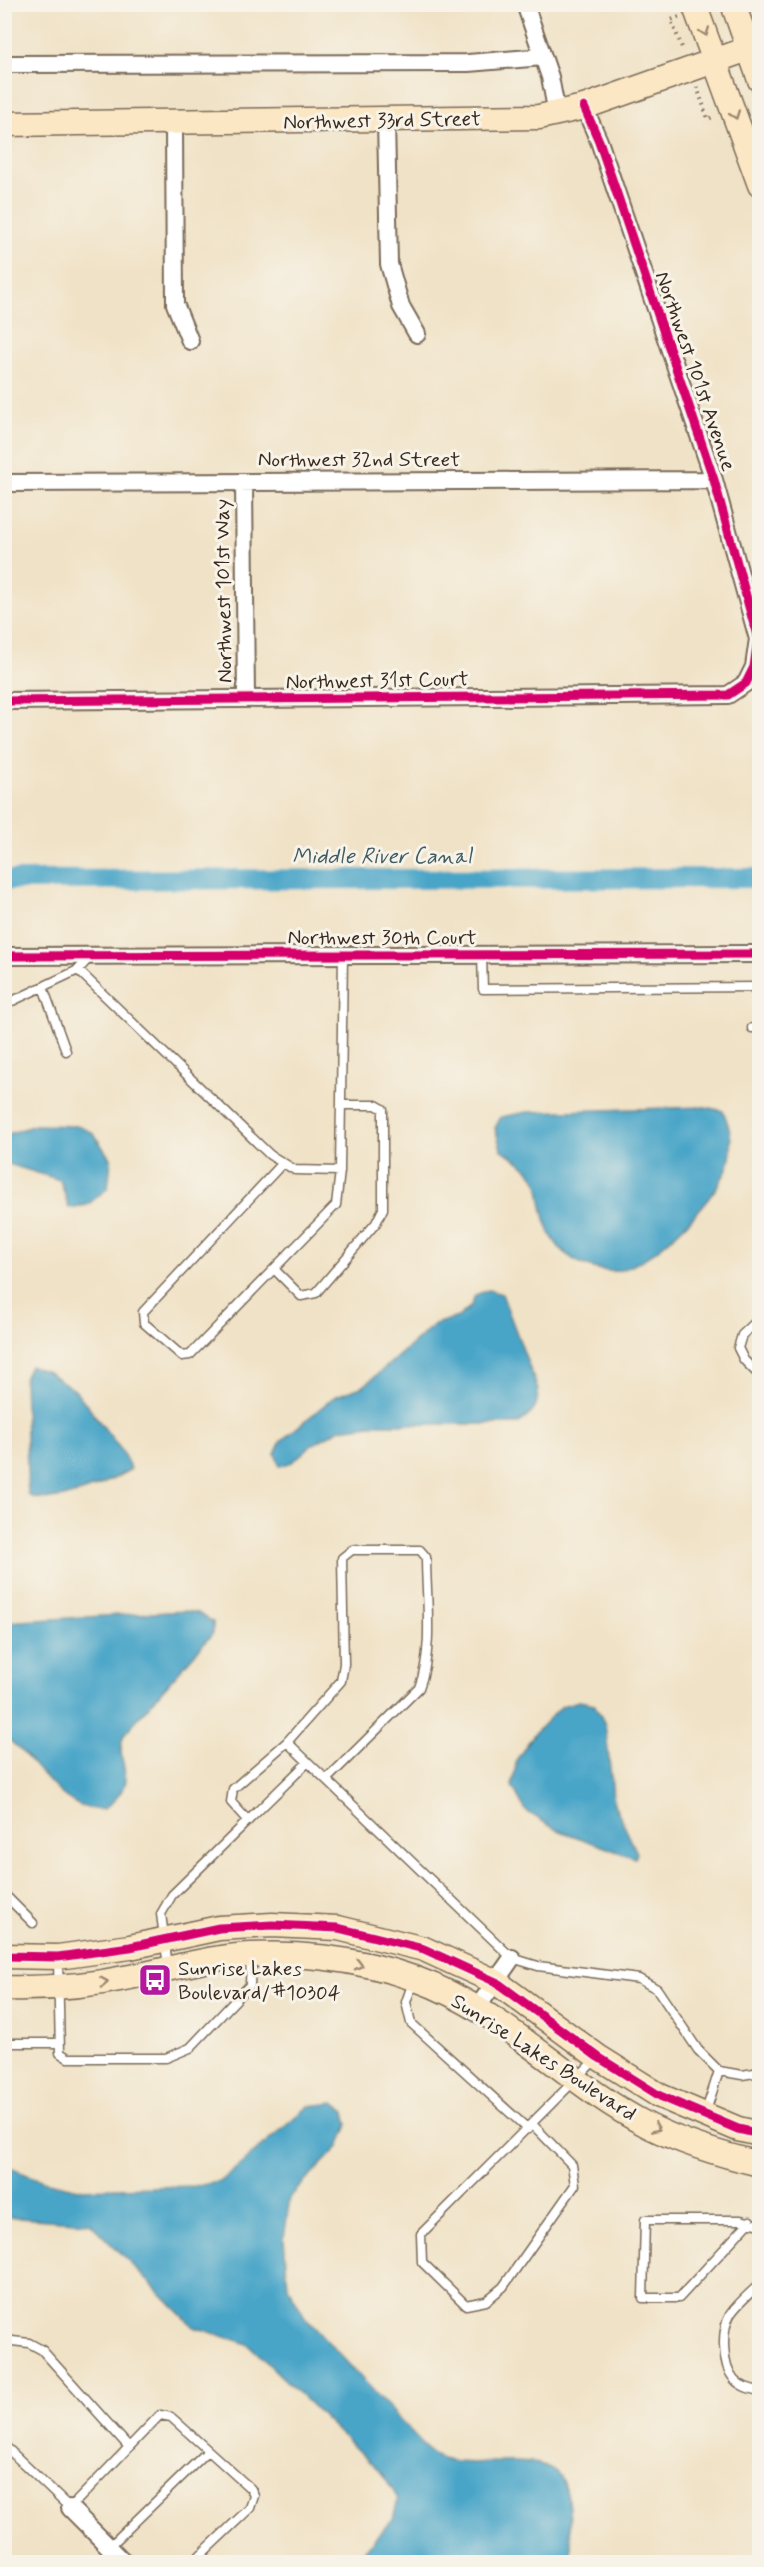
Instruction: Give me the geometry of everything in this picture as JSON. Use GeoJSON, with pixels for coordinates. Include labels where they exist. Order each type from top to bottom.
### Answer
{"type":"FeatureCollection","features":[{"type":"Feature","properties":{"kind":"street"},"geometry":{"type":"LineString","coordinates":[[525,4],[543,57],[557,114]]}},
{"type":"Feature","properties":{"kind":"street"},"geometry":{"type":"LineString","coordinates":[[694,4],[759,185]]}},
{"type":"Feature","properties":{"kind":"street"},"geometry":{"type":"LineString","coordinates":[[733,4],[756,46],[759,80]]}},
{"type":"Feature","properties":{"kind":"street","name":"Northwest 33rd Street"},"geometry":{"type":"LineString","coordinates":[[4,124],[174,124],[539,117],[584,107],[756,46]]}},
{"type":"Feature","properties":{"kind":"street"},"geometry":{"type":"LineString","coordinates":[[4,64],[468,63],[543,57]]}},
{"type":"Feature","properties":{"kind":"street","name":"Northwest 101st Avenue"},"geometry":{"type":"LineString","coordinates":[[584,107],[599,141],[714,480],[758,639],[754,667],[746,683]]}},
{"type":"Feature","properties":{"kind":"street"},"geometry":{"type":"LineString","coordinates":[[386,121],[389,264],[401,306],[417,334]]}},
{"type":"Feature","properties":{"kind":"street"},"geometry":{"type":"LineString","coordinates":[[174,124],[175,304],[190,341]]}},
{"type":"Feature","properties":{"kind":"street","name":"Northwest 32nd Street"},"geometry":{"type":"LineString","coordinates":[[4,483],[714,480]]}},
{"type":"Feature","properties":{"kind":"street","name":"Northwest 101st Way"},"geometry":{"type":"LineString","coordinates":[[244,483],[246,699]]}},
{"type":"Feature","properties":{"kind":"street","name":"Northwest 31st Court"},"geometry":{"type":"LineString","coordinates":[[4,701],[728,695],[746,683]]}},
{"type":"Feature","properties":{"kind":"street","name":"Northwest 30th Court"},"geometry":{"type":"LineString","coordinates":[[4,956],[759,954]]}},
{"type":"Feature","properties":{"kind":"street","name":"Sunrise Lakes Boulevard"},"geometry":{"type":"LineString","coordinates":[[4,1956],[58,1957],[130,1947],[219,1928],[272,1925],[338,1928],[424,1949],[496,1982],[597,2057],[660,2096],[738,2129],[759,2134]]}},
{"type":"Feature","properties":{"kind":"street","name":"Sunrise Lakes Boulevard"},"geometry":{"type":"LineString","coordinates":[[4,1988],[58,1989],[226,1957],[251,1955],[333,1959],[414,1979],[477,2008],[538,2048],[578,2080],[648,2126],[724,2156],[759,2164]]}},
{"type":"Feature","properties":{"kind":"street"},"geometry":{"type":"LineString","coordinates":[[477,2008],[512,1958]]}},
{"type":"Feature","properties":{"kind":"street"},"geometry":{"type":"LineString","coordinates":[[70,2508],[124,2562]]}},
{"type":"Feature","properties":{"kind":"lane"},"geometry":{"type":"LineString","coordinates":[[283,1163],[142,1312],[144,1323],[182,1356],[190,1354],[336,1205],[340,1171],[343,955]]}},
{"type":"Feature","properties":{"kind":"lane"},"geometry":{"type":"LineString","coordinates":[[482,955],[483,989],[759,987]]}},
{"type":"Feature","properties":{"kind":"lane"},"geometry":{"type":"LineString","coordinates":[[4,1005],[78,970],[91,956]]}},
{"type":"Feature","properties":{"kind":"lane"},"geometry":{"type":"LineString","coordinates":[[78,970],[270,1155],[295,1170],[340,1171]]}},
{"type":"Feature","properties":{"kind":"lane"},"geometry":{"type":"LineString","coordinates":[[43,987],[66,1051]]}},
{"type":"Feature","properties":{"kind":"lane"},"geometry":{"type":"LineString","coordinates":[[274,1269],[301,1296],[316,1293],[376,1223],[383,1209],[383,1109],[376,1105],[341,1105]]}},
{"type":"Feature","properties":{"kind":"lane"},"geometry":{"type":"LineString","coordinates":[[759,1318],[742,1335],[738,1348],[744,1360],[759,1376]]}},
{"type":"Feature","properties":{"kind":"lane"},"geometry":{"type":"LineString","coordinates":[[248,1821],[231,1802],[233,1790],[286,1742],[341,1681],[344,1664],[342,1558],[352,1550],[420,1550],[426,1557],[427,1653],[425,1671],[419,1688],[327,1779]]}},
{"type":"Feature","properties":{"kind":"lane"},"geometry":{"type":"LineString","coordinates":[[286,1742],[512,1958],[538,1966],[639,1979],[657,1989],[698,2050],[719,2071],[742,2075],[759,2072]]}},
{"type":"Feature","properties":{"kind":"lane"},"geometry":{"type":"LineString","coordinates":[[168,1969],[161,1914],[172,1895],[308,1762]]}},
{"type":"Feature","properties":{"kind":"lane"},"geometry":{"type":"LineString","coordinates":[[4,1894],[33,1923]]}},
{"type":"Feature","properties":{"kind":"lane"},"geometry":{"type":"LineString","coordinates":[[58,1957],[60,2053],[68,2058],[166,2058],[190,2048],[250,1985],[251,1955]]}},
{"type":"Feature","properties":{"kind":"lane"},"geometry":{"type":"LineString","coordinates":[[414,1979],[406,2002],[411,2023],[530,2127],[572,2165],[575,2185],[502,2287],[486,2301],[466,2305],[422,2262],[421,2234],[530,2127],[578,2080],[597,2057]]}},
{"type":"Feature","properties":{"kind":"lane"},"geometry":{"type":"LineString","coordinates":[[4,2043],[58,2043]]}},
{"type":"Feature","properties":{"kind":"lane"},"geometry":{"type":"LineString","coordinates":[[705,2115],[719,2071]]}},
{"type":"Feature","properties":{"kind":"lane"},"geometry":{"type":"LineString","coordinates":[[645,2220],[755,2223],[679,2298],[643,2298],[645,2220]]}},
{"type":"Feature","properties":{"kind":"lane"},"geometry":{"type":"LineString","coordinates":[[759,2284],[730,2315],[726,2329],[725,2348],[727,2364],[734,2379],[744,2387],[759,2391]]}},
{"type":"Feature","properties":{"kind":"lane"},"geometry":{"type":"LineString","coordinates":[[4,2340],[29,2343],[42,2350],[129,2447]]}},
{"type":"Feature","properties":{"kind":"lane"},"geometry":{"type":"LineString","coordinates":[[4,2445],[70,2508],[160,2415],[171,2417],[251,2488],[254,2496],[250,2508],[193,2562]]}},
{"type":"Feature","properties":{"kind":"lane"},"geometry":{"type":"LineString","coordinates":[[109,2547],[208,2451]]}},
{"type":"Feature","properties":{"kind":"water"},"geometry":{"type":"Polygon","coordinates":[[[705,1107],[723,1111],[727,1123],[731,1152],[725,1174],[684,1227],[648,1257],[616,1271],[585,1265],[559,1247],[549,1231],[536,1179],[524,1166],[501,1149],[495,1128],[501,1117],[528,1112],[705,1107]]]}},
{"type":"Feature","properties":{"kind":"water"},"geometry":{"type":"Polygon","coordinates":[[[35,1125],[80,1126],[94,1134],[111,1160],[108,1188],[87,1205],[69,1208],[60,1180],[5,1163],[5,1135],[35,1125]]]}},
{"type":"Feature","properties":{"kind":"water"},"geometry":{"type":"Polygon","coordinates":[[[488,1290],[502,1294],[538,1390],[537,1402],[527,1418],[517,1424],[378,1424],[340,1429],[312,1445],[292,1462],[280,1466],[275,1454],[281,1441],[334,1397],[364,1386],[435,1324],[458,1317],[471,1306],[475,1295],[488,1290]]]}},
{"type":"Feature","properties":{"kind":"water"},"geometry":{"type":"Polygon","coordinates":[[[30,1366],[48,1372],[76,1391],[121,1450],[131,1469],[80,1493],[52,1499],[28,1495],[24,1379],[30,1366]]]}},
{"type":"Feature","properties":{"kind":"water"},"geometry":{"type":"Polygon","coordinates":[[[185,1611],[198,1613],[213,1622],[213,1633],[125,1733],[121,1753],[125,1779],[123,1788],[116,1798],[104,1809],[89,1808],[75,1803],[50,1783],[5,1737],[5,1622],[185,1611]]]}},
{"type":"Feature","properties":{"kind":"water"},"geometry":{"type":"Polygon","coordinates":[[[579,1701],[594,1704],[605,1724],[614,1804],[637,1853],[635,1858],[555,1829],[526,1811],[512,1786],[517,1759],[534,1734],[562,1706],[579,1701]]]}},
{"type":"Feature","properties":{"kind":"water"},"geometry":{"type":"Polygon","coordinates":[[[334,2103],[345,2112],[348,2125],[339,2146],[290,2197],[284,2238],[288,2287],[305,2317],[433,2455],[447,2461],[465,2463],[524,2462],[541,2465],[555,2471],[566,2490],[572,2562],[353,2562],[393,2520],[398,2499],[385,2477],[248,2344],[194,2327],[90,2223],[5,2217],[5,2166],[43,2181],[79,2189],[195,2186],[220,2182],[309,2106],[334,2103]]]}},
{"type":"Feature","properties":{"kind":"waterway","name":"Middle River Canal"},"geometry":{"type":"LineString","coordinates":[[4,880],[760,878]]}},
{"type":"Feature","properties":{"kind":"cycle path"},"geometry":{"type":"LineString","coordinates":[[4,701],[728,695],[746,683],[754,667],[758,639],[714,480],[599,141],[584,107]]}},
{"type":"Feature","properties":{"kind":"cycle path"},"geometry":{"type":"LineString","coordinates":[[4,956],[760,954]]}},
{"type":"Feature","properties":{"kind":"cycle path"},"geometry":{"type":"LineString","coordinates":[[4,1956],[58,1957],[130,1947],[219,1928],[272,1925],[338,1928],[424,1949],[496,1982],[598,2057],[660,2096],[738,2129],[760,2134]]}},
{"type":"Feature","properties":{"kind":"place","name":"Sunrise Lakes Boulevard/#10304"},"geometry":{"type":"Point","coordinates":[155,1980]}}]}
